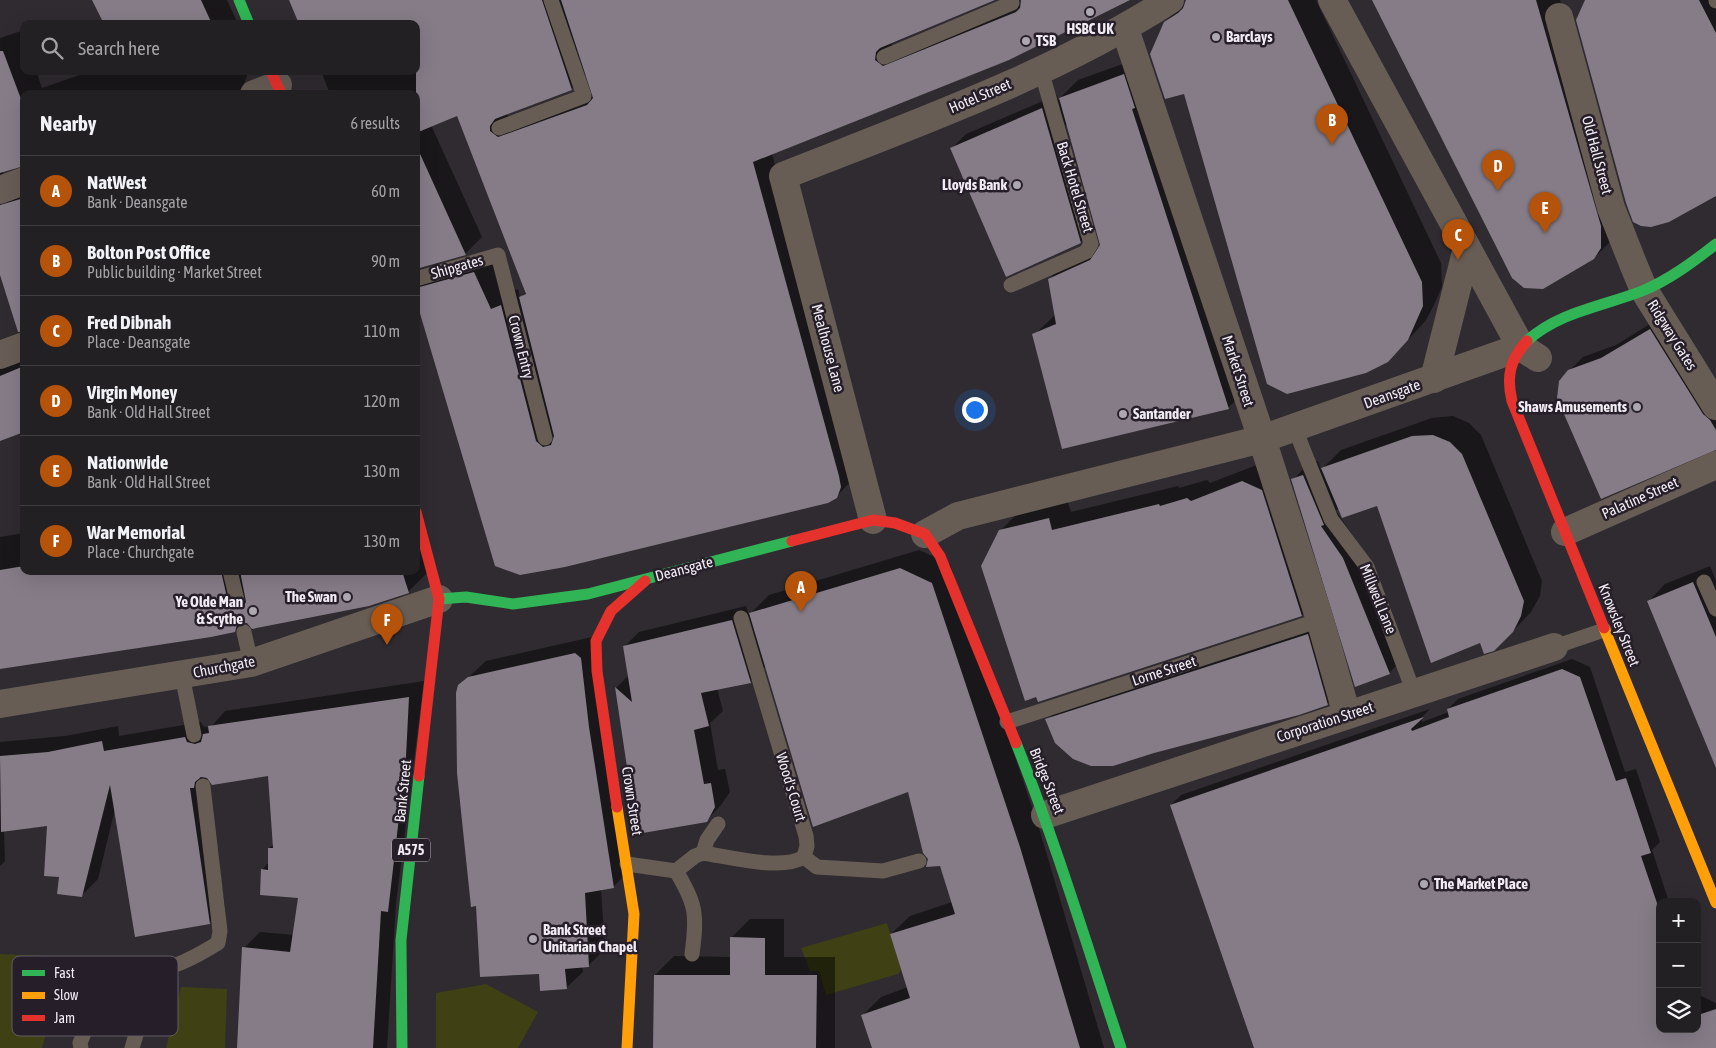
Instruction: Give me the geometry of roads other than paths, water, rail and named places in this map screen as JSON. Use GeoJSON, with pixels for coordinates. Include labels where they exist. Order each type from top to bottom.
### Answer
{"type":"FeatureCollection","features":[{"type":"Feature","properties":{"kind":"street"},"geometry":{"type":"LineString","coordinates":[[238,0],[248,20]]}},
{"type":"Feature","properties":{"kind":"street","name":"Hotel Street"},"geometry":{"type":"LineString","coordinates":[[783,176],[1041,70],[1125,29],[1170,0]]}},
{"type":"Feature","properties":{"kind":"street"},"geometry":{"type":"LineString","coordinates":[[1332,0],[1525,354]]}},
{"type":"Feature","properties":{"kind":"street","name":"Old Hall Street"},"geometry":{"type":"LineString","coordinates":[[1557,8],[1611,208],[1644,290]]}},
{"type":"Feature","properties":{"kind":"street","name":"Market Street"},"geometry":{"type":"LineString","coordinates":[[1125,29],[1262,439],[1320,620],[1347,715]]}},
{"type":"Feature","properties":{"kind":"street","name":"Mealhouse Lane"},"geometry":{"type":"LineString","coordinates":[[783,176],[873,520]]}},
{"type":"Feature","properties":{"kind":"street"},"geometry":{"type":"LineString","coordinates":[[0,190],[20,182]]}},
{"type":"Feature","properties":{"kind":"street","name":"Deansgate"},"geometry":{"type":"LineString","coordinates":[[439,599],[466,597],[513,604],[588,594],[873,520],[895,523],[925,534],[958,516],[1262,439],[1434,379],[1525,354],[1529,338],[1547,326],[1644,290],[1688,266],[1716,244]]}},
{"type":"Feature","properties":{"kind":"street"},"geometry":{"type":"LineString","coordinates":[[1434,379],[1467,248]]}},
{"type":"Feature","properties":{"kind":"street","name":"Ridgway Gates"},"geometry":{"type":"LineString","coordinates":[[1644,290],[1716,406]]}},
{"type":"Feature","properties":{"kind":"street"},"geometry":{"type":"LineString","coordinates":[[0,355],[20,348]]}},
{"type":"Feature","properties":{"kind":"street","name":"Knowsley Street"},"geometry":{"type":"LineString","coordinates":[[1525,354],[1510,368],[1510,396],[1716,903]]}},
{"type":"Feature","properties":{"kind":"street","name":"Palatine Street"},"geometry":{"type":"LineString","coordinates":[[1565,532],[1716,465]]}},
{"type":"Feature","properties":{"kind":"street","name":"A575"},"geometry":{"type":"LineString","coordinates":[[420,527],[439,599]]}},
{"type":"Feature","properties":{"kind":"street","name":"Bridge Street"},"geometry":{"type":"LineString","coordinates":[[925,534],[940,556],[1045,815],[1062,874],[1121,1048]]}},
{"type":"Feature","properties":{"kind":"street","name":"Crown Street"},"geometry":{"type":"LineString","coordinates":[[627,1048],[634,914],[596,671],[596,642],[611,611],[648,578]]}},
{"type":"Feature","properties":{"kind":"street","name":"Churchgate"},"geometry":{"type":"LineString","coordinates":[[0,704],[251,663],[439,599]]}},
{"type":"Feature","properties":{"kind":"street","name":"Bank Street"},"geometry":{"type":"LineString","coordinates":[[402,1048],[401,940],[439,599]]}},
{"type":"Feature","properties":{"kind":"street","name":"Corporation Street"},"geometry":{"type":"LineString","coordinates":[[1045,815],[1554,647]]}},
{"type":"Feature","properties":{"kind":"lane"},"geometry":{"type":"LineString","coordinates":[[499,128],[584,96],[551,0]]}},
{"type":"Feature","properties":{"kind":"lane"},"geometry":{"type":"LineString","coordinates":[[884,57],[1012,3]]}},
{"type":"Feature","properties":{"kind":"lane","name":"Back Hotel Street"},"geometry":{"type":"LineString","coordinates":[[1011,285],[1086,252],[1091,244],[1041,70]]}},
{"type":"Feature","properties":{"kind":"lane","name":"Shipgates"},"geometry":{"type":"LineString","coordinates":[[420,279],[498,255]]}},
{"type":"Feature","properties":{"kind":"lane","name":"Crown Entry"},"geometry":{"type":"LineString","coordinates":[[498,255],[545,438]]}},
{"type":"Feature","properties":{"kind":"lane","name":"Millwell Lane"},"geometry":{"type":"LineString","coordinates":[[1295,429],[1331,519],[1367,567],[1414,692]]}},
{"type":"Feature","properties":{"kind":"lane"},"geometry":{"type":"LineString","coordinates":[[231,575],[237,600]]}},
{"type":"Feature","properties":{"kind":"lane"},"geometry":{"type":"LineString","coordinates":[[1704,582],[1716,609]]}},
{"type":"Feature","properties":{"kind":"lane","name":"Wood's Court"},"geometry":{"type":"LineString","coordinates":[[741,618],[806,836],[807,846],[804,857]]}},
{"type":"Feature","properties":{"kind":"lane","name":"Lorne Street"},"geometry":{"type":"LineString","coordinates":[[1007,722],[1320,620]]}},
{"type":"Feature","properties":{"kind":"lane","name":"Corporation Street"},"geometry":{"type":"LineString","coordinates":[[1554,647],[1604,630]]}},
{"type":"Feature","properties":{"kind":"lane"},"geometry":{"type":"LineString","coordinates":[[244,632],[251,663]]}},
{"type":"Feature","properties":{"kind":"lane"},"geometry":{"type":"LineString","coordinates":[[182,675],[194,735]]}},
{"type":"Feature","properties":{"kind":"lane"},"geometry":{"type":"LineString","coordinates":[[178,963],[218,943],[220,931],[203,786]]}},
{"type":"Feature","properties":{"kind":"lane"},"geometry":{"type":"LineString","coordinates":[[703,853],[707,840],[718,824]]}},
{"type":"Feature","properties":{"kind":"lane"},"geometry":{"type":"LineString","coordinates":[[627,864],[676,872],[695,856],[703,853],[782,863],[796,862],[804,857],[817,867],[883,871],[919,861]]}},
{"type":"Feature","properties":{"kind":"lane"},"geometry":{"type":"LineString","coordinates":[[676,872],[694,904],[696,923],[692,954]]}},
{"type":"Feature","properties":{"kind":"lane"},"geometry":{"type":"LineString","coordinates":[[81,1048],[80,1043],[83,1036]]}},
{"type":"Feature","properties":{"kind":"lane"},"geometry":{"type":"LineString","coordinates":[[132,1048],[136,1036]]}},
{"type":"Feature","properties":{"kind":"place","name":"HSBC UK"},"geometry":{"type":"Point","coordinates":[1090,12]}},
{"type":"Feature","properties":{"kind":"place","name":"Barclays"},"geometry":{"type":"Point","coordinates":[1216,37]}},
{"type":"Feature","properties":{"kind":"place","name":"TSB"},"geometry":{"type":"Point","coordinates":[1026,41]}},
{"type":"Feature","properties":{"kind":"place","name":"Bolton Post Office"},"geometry":{"type":"Point","coordinates":[1332,145]}},
{"type":"Feature","properties":{"kind":"place","name":"Lloyds Bank"},"geometry":{"type":"Point","coordinates":[1017,185]}},
{"type":"Feature","properties":{"kind":"place","name":"Virgin Money"},"geometry":{"type":"Point","coordinates":[1498,191]}},
{"type":"Feature","properties":{"kind":"place","name":"Nationwide"},"geometry":{"type":"Point","coordinates":[1545,233]}},
{"type":"Feature","properties":{"kind":"place","name":"Fred Dibnah"},"geometry":{"type":"Point","coordinates":[1458,260]}},
{"type":"Feature","properties":{"kind":"place","name":"Shaws Amusements"},"geometry":{"type":"Point","coordinates":[1637,407]}},
{"type":"Feature","properties":{"kind":"place","name":"Santander"},"geometry":{"type":"Point","coordinates":[1123,414]}},
{"type":"Feature","properties":{"kind":"place","name":"The Swan"},"geometry":{"type":"Point","coordinates":[347,597]}},
{"type":"Feature","properties":{"kind":"place","name":"Ye Olde Man & Scythe"},"geometry":{"type":"Point","coordinates":[253,611]}},
{"type":"Feature","properties":{"kind":"place","name":"NatWest"},"geometry":{"type":"Point","coordinates":[801,612]}},
{"type":"Feature","properties":{"kind":"place","name":"War Memorial"},"geometry":{"type":"Point","coordinates":[387,645]}},
{"type":"Feature","properties":{"kind":"place","name":"The Market Place"},"geometry":{"type":"Point","coordinates":[1424,884]}},
{"type":"Feature","properties":{"kind":"place","name":"Bank Street Unitarian Chapel"},"geometry":{"type":"Point","coordinates":[533,939]}}]}
